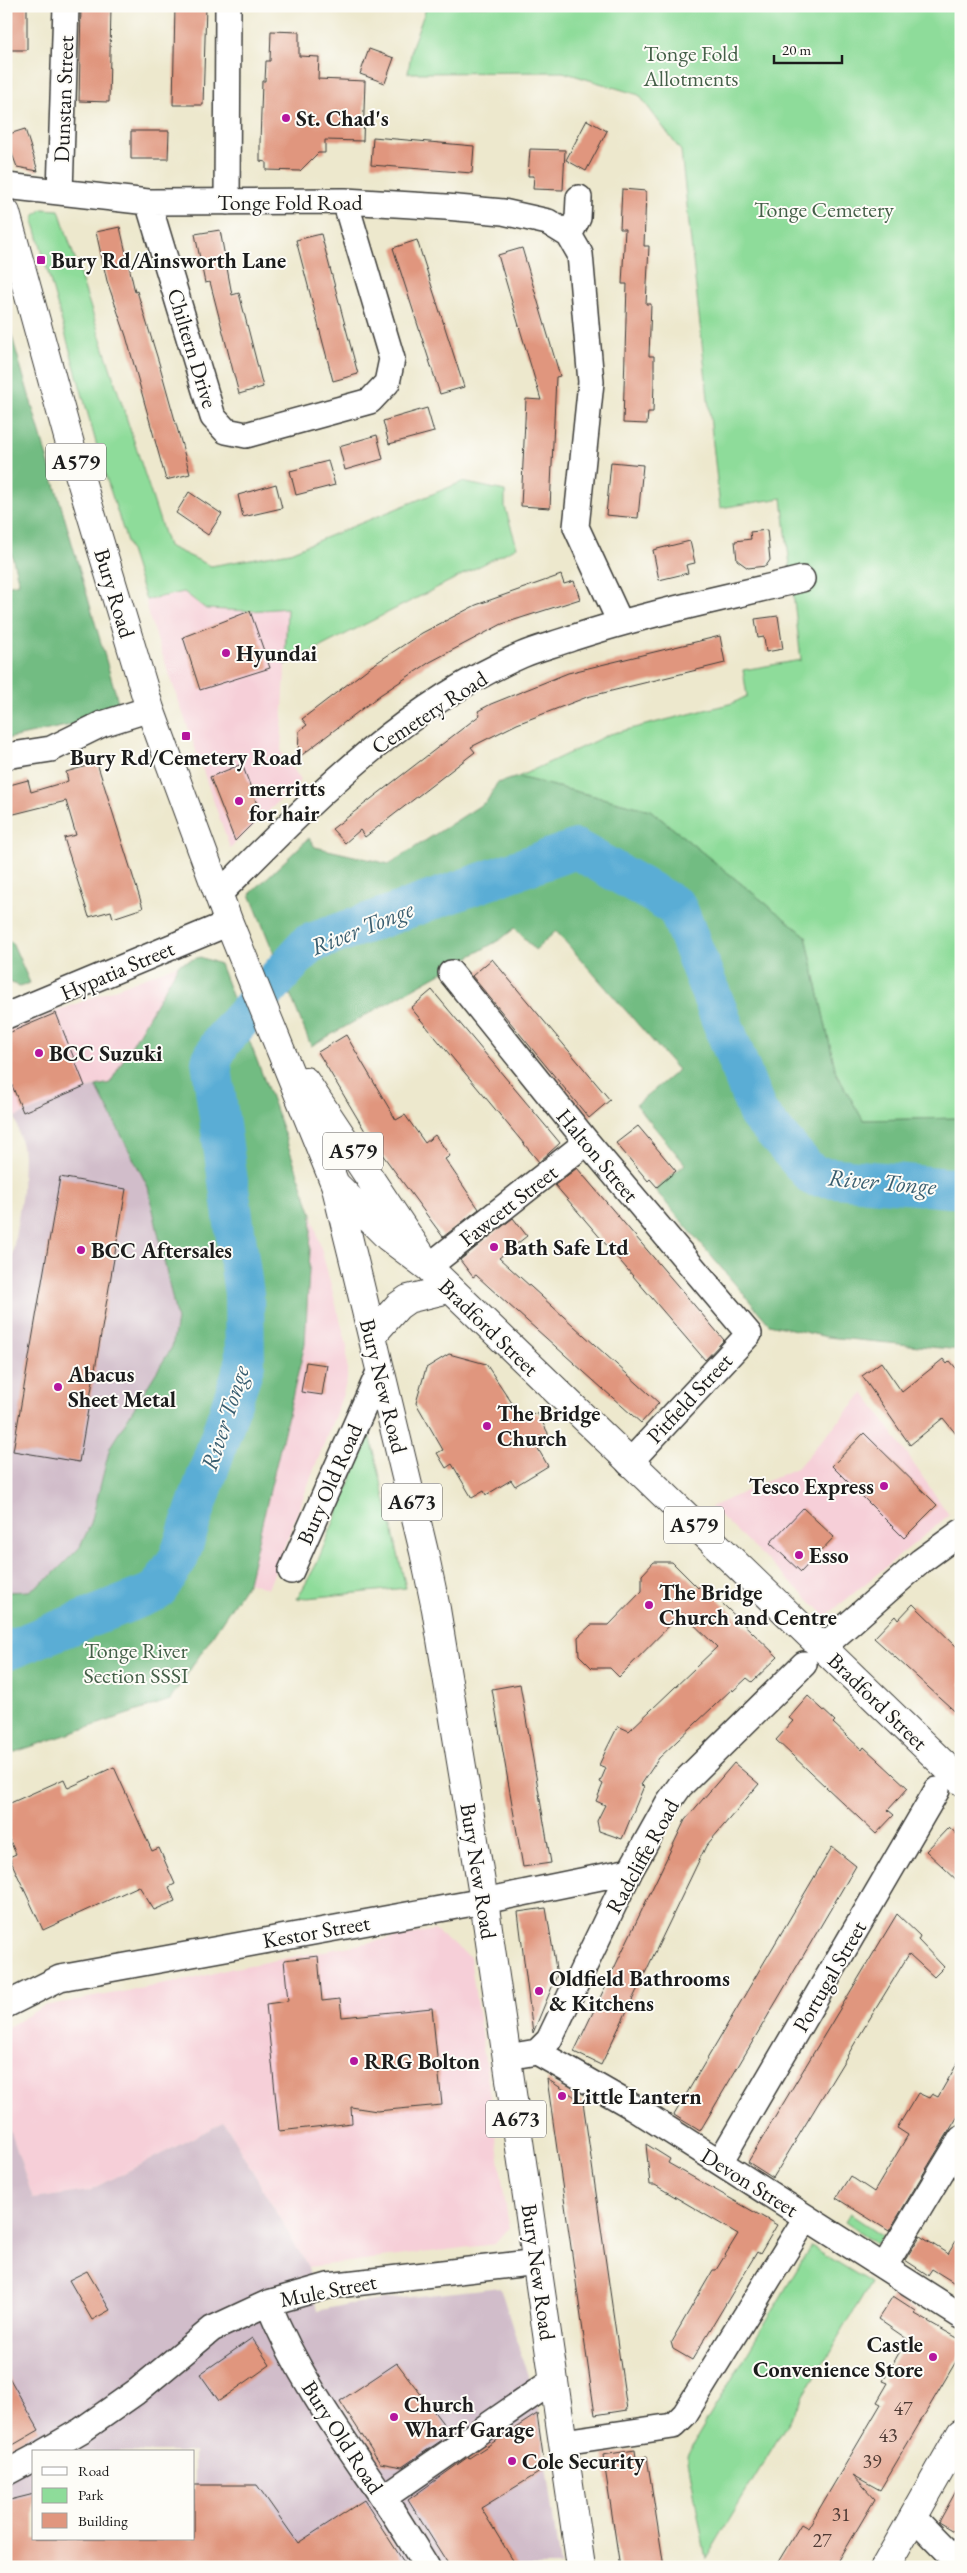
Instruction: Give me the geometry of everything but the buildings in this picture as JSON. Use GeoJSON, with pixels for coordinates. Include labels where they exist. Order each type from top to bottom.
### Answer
{"type":"FeatureCollection","features":[{"type":"Feature","properties":{"kind":"main road","name":"Bury Road"},"geometry":{"type":"LineString","coordinates":[[6,214],[70,444],[150,709],[229,923],[272,1029]]}},
{"type":"Feature","properties":{"kind":"main road","name":"A579"},"geometry":{"type":"LineString","coordinates":[[272,1029],[335,1184]]}},
{"type":"Feature","properties":{"kind":"main road","name":"Bradford Street"},"geometry":{"type":"LineString","coordinates":[[272,1029],[410,1235],[428,1267]]}},
{"type":"Feature","properties":{"kind":"main road","name":"Bradford Street"},"geometry":{"type":"LineString","coordinates":[[335,1184],[388,1237],[428,1267],[448,1289],[629,1463],[814,1656],[949,1786]]}},
{"type":"Feature","properties":{"kind":"main road","name":"Bury New Road"},"geometry":{"type":"LineString","coordinates":[[335,1184],[422,1542],[436,1609],[484,1901],[581,2567]]}},
{"type":"Feature","properties":{"kind":"main road"},"geometry":{"type":"LineString","coordinates":[[372,1335],[398,1306],[408,1299],[448,1289]]}},
{"type":"Feature","properties":{"kind":"main road"},"geometry":{"type":"LineString","coordinates":[[884,2567],[961,2433]]}},
{"type":"Feature","properties":{"kind":"street","name":"Dunstan Street"},"geometry":{"type":"LineString","coordinates":[[60,192],[66,6]]}},
{"type":"Feature","properties":{"kind":"street"},"geometry":{"type":"LineString","coordinates":[[227,202],[228,6]]}},
{"type":"Feature","properties":{"kind":"street","name":"Tonge Fold Road"},"geometry":{"type":"LineString","coordinates":[[6,186],[148,202],[345,201],[503,212],[548,222],[569,235]]}},
{"type":"Feature","properties":{"kind":"street"},"geometry":{"type":"LineString","coordinates":[[578,198],[578,218],[569,235],[580,254],[591,382],[576,527],[620,622]]}},
{"type":"Feature","properties":{"kind":"street","name":"Chiltern Drive"},"geometry":{"type":"LineString","coordinates":[[148,202],[213,416],[226,431],[246,435],[370,401],[386,383],[392,358],[345,201]]}},
{"type":"Feature","properties":{"kind":"street","name":"Cemetery Road"},"geometry":{"type":"LineString","coordinates":[[219,894],[323,789],[384,739],[455,690],[522,655],[620,622],[802,579]]}},
{"type":"Feature","properties":{"kind":"street"},"geometry":{"type":"LineString","coordinates":[[6,756],[51,750],[102,724],[150,709]]}},
{"type":"Feature","properties":{"kind":"street","name":"Hypatia Street"},"geometry":{"type":"LineString","coordinates":[[6,1016],[229,923]]}},
{"type":"Feature","properties":{"kind":"street","name":"Halton Street"},"geometry":{"type":"LineString","coordinates":[[450,973],[587,1142],[749,1334]]}},
{"type":"Feature","properties":{"kind":"street","name":"Fawcett Street"},"geometry":{"type":"LineString","coordinates":[[428,1267],[587,1142]]}},
{"type":"Feature","properties":{"kind":"street","name":"Pitfield Street"},"geometry":{"type":"LineString","coordinates":[[629,1463],[749,1334]]}},
{"type":"Feature","properties":{"kind":"street","name":"Bury Old Road"},"geometry":{"type":"LineString","coordinates":[[291,1571],[380,1370]]}},
{"type":"Feature","properties":{"kind":"street","name":"Radcliffe Road"},"geometry":{"type":"LineString","coordinates":[[537,2052],[549,2040],[630,1872],[668,1803],[680,1786],[814,1656],[897,1582],[961,1532]]}},
{"type":"Feature","properties":{"kind":"street","name":"Portugal Street"},"geometry":{"type":"LineString","coordinates":[[720,2162],[949,1786]]}},
{"type":"Feature","properties":{"kind":"street","name":"Kestor Street"},"geometry":{"type":"LineString","coordinates":[[6,2005],[60,1978],[484,1901],[630,1872]]}},
{"type":"Feature","properties":{"kind":"street"},"geometry":{"type":"LineString","coordinates":[[507,2057],[537,2052]]}},
{"type":"Feature","properties":{"kind":"street","name":"Devon Street"},"geometry":{"type":"LineString","coordinates":[[537,2052],[633,2107],[961,2316]]}},
{"type":"Feature","properties":{"kind":"street"},"geometry":{"type":"LineString","coordinates":[[884,2267],[961,2140]]}},
{"type":"Feature","properties":{"kind":"street"},"geometry":{"type":"LineString","coordinates":[[563,2442],[673,2426],[685,2414],[806,2218]]}},
{"type":"Feature","properties":{"kind":"street","name":"Mule Street"},"geometry":{"type":"LineString","coordinates":[[47,2450],[82,2430],[136,2392],[212,2329],[268,2303],[328,2286],[538,2262]]}},
{"type":"Feature","properties":{"kind":"street","name":"Bury Old Road"},"geometry":{"type":"LineString","coordinates":[[268,2303],[280,2334],[315,2398],[427,2567]]}},
{"type":"Feature","properties":{"kind":"street"},"geometry":{"type":"LineString","coordinates":[[383,2498],[554,2380]]}},
{"type":"Feature","properties":{"kind":"street"},"geometry":{"type":"LineString","coordinates":[[6,2473],[32,2459]]}},
{"type":"Feature","properties":{"kind":"street"},"geometry":{"type":"LineString","coordinates":[[913,2516],[961,2565]]}},
{"type":"Feature","properties":{"kind":"shaded area"},"geometry":{"type":"Polygon","coordinates":[[[184,592],[206,609],[250,611],[288,608],[281,751],[301,780],[230,848],[147,611],[146,600],[184,592]]]}},
{"type":"Feature","properties":{"kind":"shaded area"},"geometry":{"type":"Polygon","coordinates":[[[179,964],[110,1083],[95,1086],[15,1117],[6,1096],[6,1031],[179,964]]]}},
{"type":"Feature","properties":{"kind":"shaded area"},"geometry":{"type":"Polygon","coordinates":[[[96,1086],[148,1187],[177,1320],[172,1347],[110,1447],[91,1523],[80,1547],[50,1577],[29,1591],[6,1592],[6,1297],[22,1192],[23,1151],[15,1117],[96,1086]]]}},
{"type":"Feature","properties":{"kind":"shaded area"},"geometry":{"type":"Polygon","coordinates":[[[312,1214],[347,1346],[347,1380],[268,1589],[248,1582],[305,1344],[312,1214]]]}},
{"type":"Feature","properties":{"kind":"shaded area"},"geometry":{"type":"Polygon","coordinates":[[[864,1392],[949,1515],[826,1616],[711,1507],[798,1467],[864,1392]]]}},
{"type":"Feature","properties":{"kind":"shaded area"},"geometry":{"type":"Polygon","coordinates":[[[434,1930],[470,1957],[509,2228],[495,2244],[308,2267],[224,2122],[89,2191],[33,2199],[6,2117],[6,2028],[44,2006],[193,1979],[229,1969],[434,1930]]]}},
{"type":"Feature","properties":{"kind":"shaded area"},"geometry":{"type":"Polygon","coordinates":[[[6,2117],[33,2199],[89,2191],[224,2122],[308,2267],[317,2311],[349,2304],[500,2287],[538,2409],[560,2567],[6,2567],[6,2117]]]}},
{"type":"Feature","properties":{"kind":"green space","name":"Tonge Cemetery"},"geometry":{"type":"Polygon","coordinates":[[[427,6],[961,6],[961,1118],[863,1120],[836,1073],[806,936],[650,810],[518,777],[610,734],[733,703],[747,696],[743,670],[801,660],[782,498],[720,508],[681,151],[639,95],[563,72],[408,73],[412,46],[427,6]]]}},
{"type":"Feature","properties":{"kind":"green space"},"geometry":{"type":"Polygon","coordinates":[[[42,209],[59,210],[168,546],[211,566],[290,552],[462,482],[505,491],[505,507],[517,547],[285,665],[287,608],[250,611],[206,609],[184,592],[146,600],[104,471],[34,223],[34,216],[42,209]]]}},
{"type":"Feature","properties":{"kind":"green space"},"geometry":{"type":"Polygon","coordinates":[[[6,316],[119,705],[71,725],[6,739],[6,586],[19,583],[6,533],[6,316]]]}},
{"type":"Feature","properties":{"kind":"green space"},"geometry":{"type":"Polygon","coordinates":[[[518,777],[650,810],[806,936],[836,1073],[863,1120],[961,1118],[961,1350],[827,1337],[769,1324],[655,1190],[685,1164],[636,1105],[678,1070],[556,931],[535,950],[515,928],[501,939],[311,1046],[250,894],[309,838],[315,847],[389,864],[487,801],[497,783],[518,777]]]}},
{"type":"Feature","properties":{"kind":"green space"},"geometry":{"type":"Polygon","coordinates":[[[6,940],[12,942],[30,983],[20,986],[6,981],[6,940]]]}},
{"type":"Feature","properties":{"kind":"green space","name":"Tonge River Section SSSI"},"geometry":{"type":"Polygon","coordinates":[[[200,957],[220,964],[274,1105],[312,1214],[305,1344],[248,1582],[170,1700],[6,1755],[6,1592],[29,1591],[50,1577],[80,1547],[91,1523],[110,1447],[172,1347],[177,1320],[148,1187],[96,1086],[110,1083],[179,964],[200,957]]]}},
{"type":"Feature","properties":{"kind":"green space"},"geometry":{"type":"Polygon","coordinates":[[[370,1434],[406,1588],[297,1599],[316,1565],[370,1434]]]}},
{"type":"Feature","properties":{"kind":"green space"},"geometry":{"type":"Polygon","coordinates":[[[850,2214],[883,2236],[877,2244],[845,2222],[850,2214]]]}},
{"type":"Feature","properties":{"kind":"green space"},"geometry":{"type":"Polygon","coordinates":[[[811,2246],[871,2283],[706,2559],[687,2454],[811,2246]]]}},
{"type":"Feature","properties":{"kind":"waterway","name":"River Tonge"},"geometry":{"type":"LineString","coordinates":[[6,1651],[157,1591],[179,1557],[245,1364],[244,1294],[211,1061],[221,1042],[308,944],[576,849],[677,907],[758,1114],[813,1176],[950,1188],[961,1186]]}},
{"type":"Feature","properties":{"kind":"place","name":"St. Chad's"},"geometry":{"type":"Point","coordinates":[286,118]}},
{"type":"Feature","properties":{"kind":"place","name":"Bury Rd/Ainsworth Lane"},"geometry":{"type":"Point","coordinates":[41,260]}},
{"type":"Feature","properties":{"kind":"place","name":"Hyundai"},"geometry":{"type":"Point","coordinates":[226,653]}},
{"type":"Feature","properties":{"kind":"place","name":"Bury Rd/Cemetery Road"},"geometry":{"type":"Point","coordinates":[186,736]}},
{"type":"Feature","properties":{"kind":"place","name":"merritts for hair"},"geometry":{"type":"Point","coordinates":[239,801]}},
{"type":"Feature","properties":{"kind":"place","name":"BCC Suzuki"},"geometry":{"type":"Point","coordinates":[39,1053]}},
{"type":"Feature","properties":{"kind":"place","name":"Bath Safe Ltd"},"geometry":{"type":"Point","coordinates":[494,1247]}},
{"type":"Feature","properties":{"kind":"place","name":"BCC Aftersales"},"geometry":{"type":"Point","coordinates":[81,1250]}},
{"type":"Feature","properties":{"kind":"place","name":"Abacus Sheet Metal"},"geometry":{"type":"Point","coordinates":[58,1387]}},
{"type":"Feature","properties":{"kind":"place","name":"The Bridge Church"},"geometry":{"type":"Point","coordinates":[487,1426]}},
{"type":"Feature","properties":{"kind":"place","name":"Tesco Express"},"geometry":{"type":"Point","coordinates":[884,1486]}},
{"type":"Feature","properties":{"kind":"place","name":"Esso"},"geometry":{"type":"Point","coordinates":[799,1555]}},
{"type":"Feature","properties":{"kind":"place","name":"The Bridge Church and Centre"},"geometry":{"type":"Point","coordinates":[649,1605]}},
{"type":"Feature","properties":{"kind":"place","name":"Oldfield Bathrooms & Kitchens"},"geometry":{"type":"Point","coordinates":[539,1991]}},
{"type":"Feature","properties":{"kind":"place","name":"RRG Bolton"},"geometry":{"type":"Point","coordinates":[354,2061]}},
{"type":"Feature","properties":{"kind":"place","name":"Little Lantern"},"geometry":{"type":"Point","coordinates":[562,2096]}},
{"type":"Feature","properties":{"kind":"place","name":"Castle Convenience Store"},"geometry":{"type":"Point","coordinates":[933,2357]}},
{"type":"Feature","properties":{"kind":"place","name":"Church Wharf Garage"},"geometry":{"type":"Point","coordinates":[394,2417]}},
{"type":"Feature","properties":{"kind":"place","name":"Cole Security"},"geometry":{"type":"Point","coordinates":[512,2461]}},
{"type":"Feature","properties":{"kind":"park label","name":"Tonge Fold Allotments"},"geometry":{"type":"Point","coordinates":[691,66]}}]}
